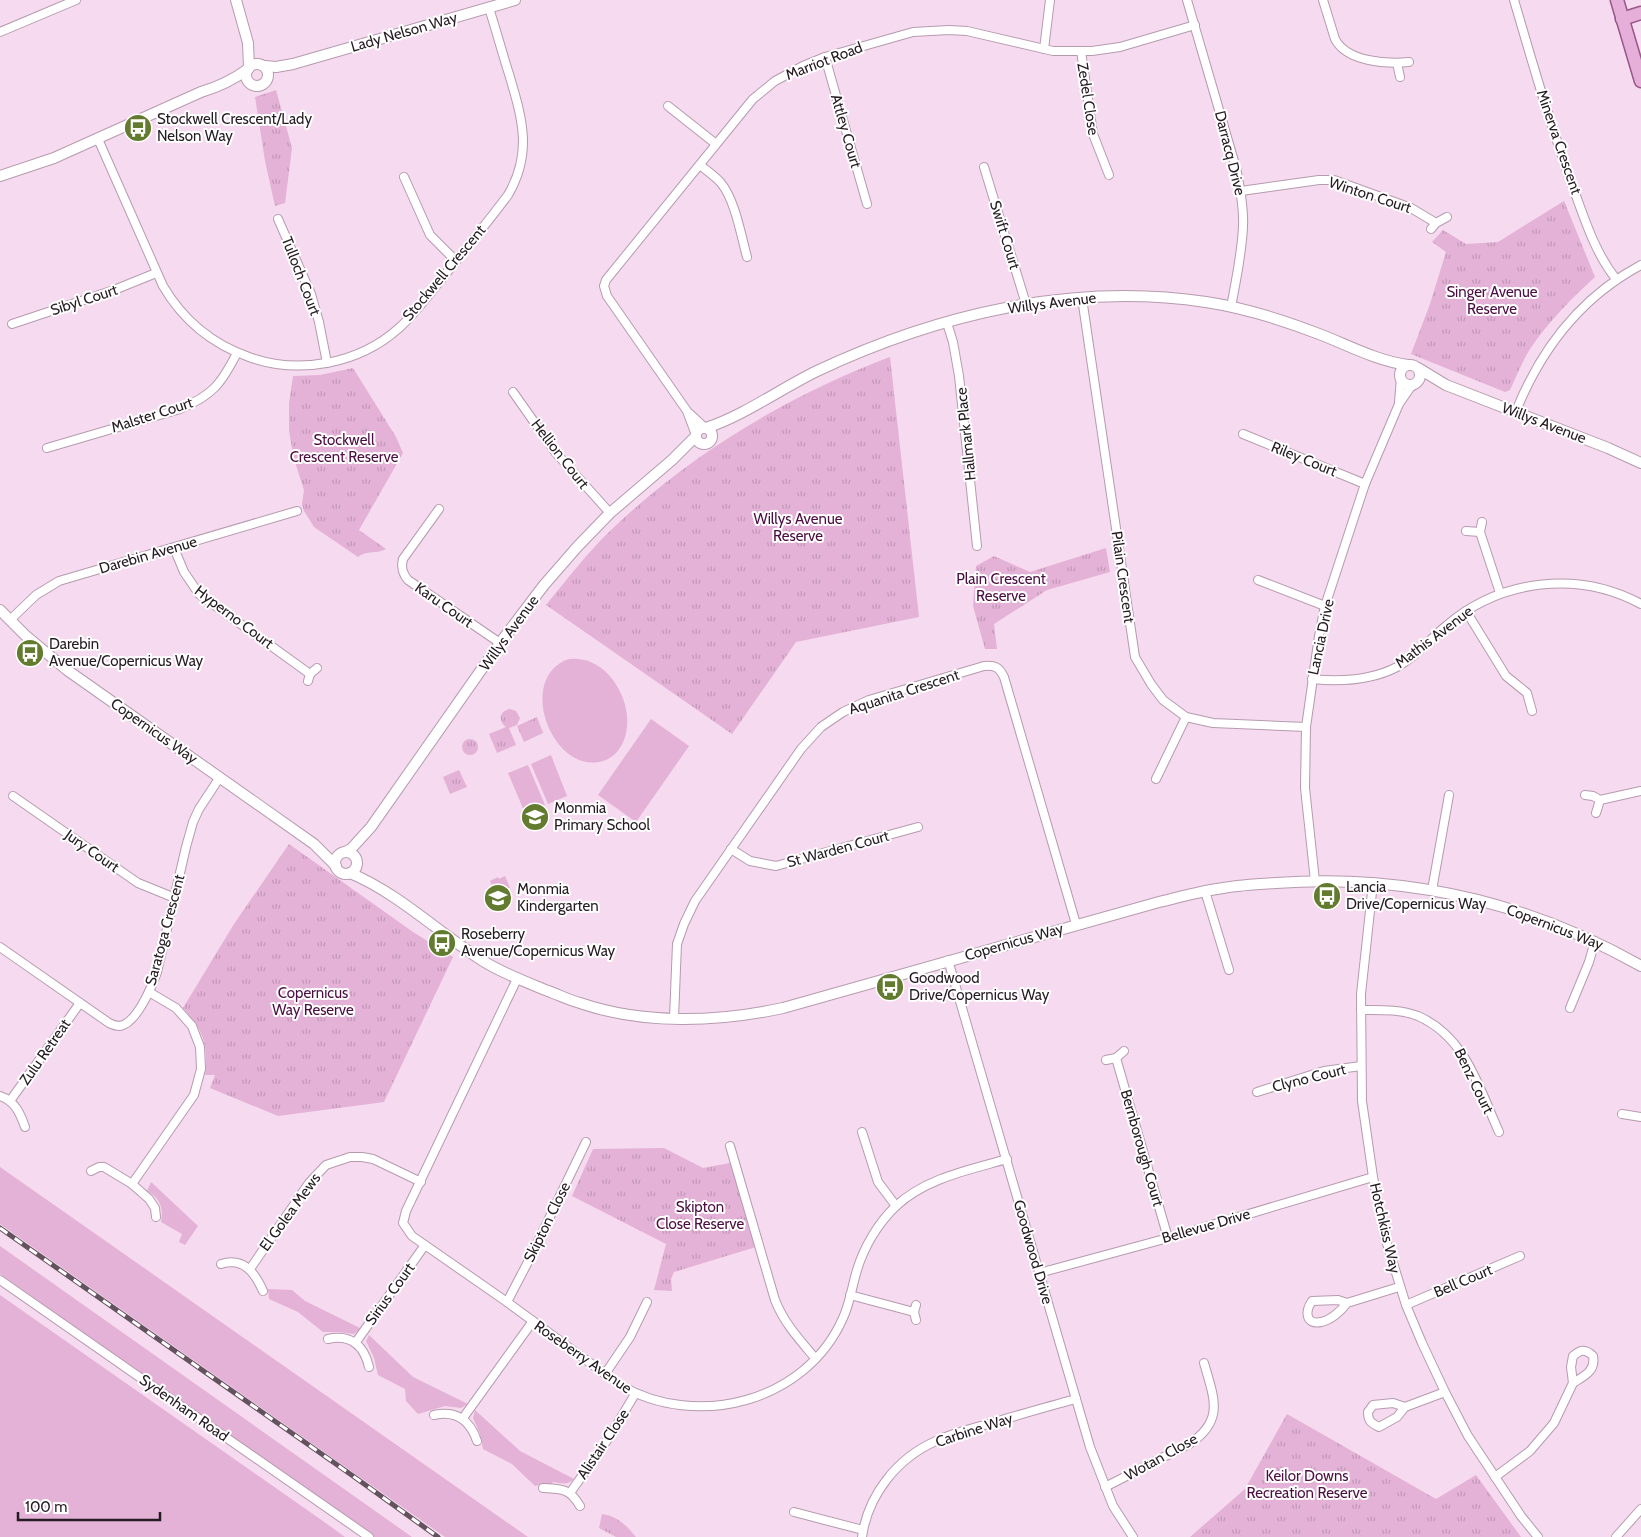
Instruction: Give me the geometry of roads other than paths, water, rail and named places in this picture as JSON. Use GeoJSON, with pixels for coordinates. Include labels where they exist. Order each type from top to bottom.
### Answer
{"type":"FeatureCollection","features":[{"type":"Feature","properties":{"kind":"main road"},"geometry":{"type":"LineString","coordinates":[[1617,0],[1641,81]]}},
{"type":"Feature","properties":{"kind":"main road"},"geometry":{"type":"LineString","coordinates":[[1622,18],[1641,13]]}},
{"type":"Feature","properties":{"kind":"street"},"geometry":{"type":"LineString","coordinates":[[0,32],[76,0]]}},
{"type":"Feature","properties":{"kind":"street"},"geometry":{"type":"LineString","coordinates":[[236,0],[248,43],[247,79],[254,86]]}},
{"type":"Feature","properties":{"kind":"street","name":"Lady Nelson Way"},"geometry":{"type":"LineString","coordinates":[[263,65],[276,67],[293,64],[515,0]]}},
{"type":"Feature","properties":{"kind":"street"},"geometry":{"type":"LineString","coordinates":[[1044,49],[1050,0]]}},
{"type":"Feature","properties":{"kind":"street","name":"Darracq Drive"},"geometry":{"type":"LineString","coordinates":[[1187,0],[1241,191],[1242,240],[1240,262],[1231,307]]}},
{"type":"Feature","properties":{"kind":"street"},"geometry":{"type":"LineString","coordinates":[[1324,0],[1333,32],[1342,48],[1354,55],[1382,62],[1410,62]]}},
{"type":"Feature","properties":{"kind":"street","name":"Minerva Crescent"},"geometry":{"type":"LineString","coordinates":[[1514,0],[1564,162],[1600,255],[1616,279]]}},
{"type":"Feature","properties":{"kind":"street","name":"Stockwell Crescent"},"geometry":{"type":"LineString","coordinates":[[98,139],[156,273],[168,295],[189,322],[212,340],[237,353],[262,361],[290,366],[326,363],[348,358],[385,338],[410,317],[508,195],[519,173],[524,148],[523,123],[489,8]]}},
{"type":"Feature","properties":{"kind":"street","name":"Marriot Road"},"geometry":{"type":"LineString","coordinates":[[696,435],[686,411],[606,296],[604,286],[606,280],[716,144],[753,99],[762,91],[787,74],[825,57],[897,36],[930,30],[976,32],[1052,51],[1092,51],[1120,47],[1195,25]]}},
{"type":"Feature","properties":{"kind":"street"},"geometry":{"type":"LineString","coordinates":[[220,86],[262,86],[267,81],[269,75],[248,43]]}},
{"type":"Feature","properties":{"kind":"street","name":"Zedel Close"},"geometry":{"type":"LineString","coordinates":[[1081,51],[1093,134],[1109,175]]}},
{"type":"Feature","properties":{"kind":"street","name":"Attley Court"},"geometry":{"type":"LineString","coordinates":[[825,57],[868,204]]}},
{"type":"Feature","properties":{"kind":"street"},"geometry":{"type":"LineString","coordinates":[[1397,63],[1400,77]]}},
{"type":"Feature","properties":{"kind":"street"},"geometry":{"type":"LineString","coordinates":[[0,176],[54,158],[201,92],[220,86],[238,77],[255,64],[263,65]]}},
{"type":"Feature","properties":{"kind":"street","name":"Lady Nelson Way"},"geometry":{"type":"LineString","coordinates":[[267,81],[293,64]]}},
{"type":"Feature","properties":{"kind":"street"},"geometry":{"type":"LineString","coordinates":[[668,106],[716,144]]}},
{"type":"Feature","properties":{"kind":"street"},"geometry":{"type":"LineString","coordinates":[[700,165],[718,180],[725,190],[731,202],[747,257]]}},
{"type":"Feature","properties":{"kind":"street","name":"Swift Court"},"geometry":{"type":"LineString","coordinates":[[984,166],[1026,304]]}},
{"type":"Feature","properties":{"kind":"street"},"geometry":{"type":"LineString","coordinates":[[404,177],[430,235],[456,261]]}},
{"type":"Feature","properties":{"kind":"street","name":"Winton Court"},"geometry":{"type":"LineString","coordinates":[[1241,191],[1319,180],[1334,180],[1411,208],[1433,226],[1447,217]]}},
{"type":"Feature","properties":{"kind":"street","name":"Tulloch Court"},"geometry":{"type":"LineString","coordinates":[[278,219],[311,294],[319,322],[326,363]]}},
{"type":"Feature","properties":{"kind":"street"},"geometry":{"type":"LineString","coordinates":[[1516,412],[1527,385],[1552,343],[1583,307],[1616,279],[1641,265]]}},
{"type":"Feature","properties":{"kind":"street","name":"Sibyl Court"},"geometry":{"type":"LineString","coordinates":[[12,324],[114,290],[156,273]]}},
{"type":"Feature","properties":{"kind":"street","name":"Willys Avenue"},"geometry":{"type":"LineString","coordinates":[[672,460],[708,441],[718,430],[743,412],[794,383],[897,338],[947,323],[1026,304],[1082,298],[1150,297],[1207,302],[1299,327],[1374,356],[1413,367],[1446,385],[1608,448],[1641,463]]}},
{"type":"Feature","properties":{"kind":"street","name":"Pilain Crescent"},"geometry":{"type":"LineString","coordinates":[[1082,298],[1135,657],[1150,684],[1163,700],[1186,717],[1213,723],[1306,727]]}},
{"type":"Feature","properties":{"kind":"street","name":"Hallmark Place"},"geometry":{"type":"LineString","coordinates":[[947,323],[953,342],[959,376],[977,546]]}},
{"type":"Feature","properties":{"kind":"street","name":"Malster Court"},"geometry":{"type":"LineString","coordinates":[[47,448],[180,409],[196,402],[211,392],[224,378],[237,353]]}},
{"type":"Feature","properties":{"kind":"street","name":"Willys Avenue"},"geometry":{"type":"LineString","coordinates":[[1374,356],[1400,377]]}},
{"type":"Feature","properties":{"kind":"street"},"geometry":{"type":"LineString","coordinates":[[1413,367],[1420,377],[1416,383],[1406,384],[1400,377],[1401,370],[1413,367]]}},
{"type":"Feature","properties":{"kind":"street","name":"Lancia Drive"},"geometry":{"type":"LineString","coordinates":[[1399,404],[1400,377]]}},
{"type":"Feature","properties":{"kind":"street","name":"Willys Avenue"},"geometry":{"type":"LineString","coordinates":[[1416,383],[1430,382],[1446,385]]}},
{"type":"Feature","properties":{"kind":"street","name":"Lancia Drive"},"geometry":{"type":"LineString","coordinates":[[1315,881],[1305,788],[1306,727],[1312,679],[1325,606],[1365,484],[1399,404],[1410,388],[1416,383]]}},
{"type":"Feature","properties":{"kind":"street","name":"Hellion Court"},"geometry":{"type":"LineString","coordinates":[[513,392],[556,453],[610,513]]}},
{"type":"Feature","properties":{"kind":"street","name":"Marriot Road"},"geometry":{"type":"LineString","coordinates":[[686,411],[706,428]]}},
{"type":"Feature","properties":{"kind":"street","name":"Willys Avenue"},"geometry":{"type":"LineString","coordinates":[[706,428],[743,412]]}},
{"type":"Feature","properties":{"kind":"street"},"geometry":{"type":"LineString","coordinates":[[706,428],[710,430],[708,441],[698,441],[696,435],[698,430],[706,428]]}},
{"type":"Feature","properties":{"kind":"street","name":"Riley Court"},"geometry":{"type":"LineString","coordinates":[[1243,434],[1365,484]]}},
{"type":"Feature","properties":{"kind":"street","name":"Willys Avenue"},"geometry":{"type":"LineString","coordinates":[[343,853],[350,849],[371,827],[500,643],[544,585],[610,513],[672,460],[696,435]]}},
{"type":"Feature","properties":{"kind":"street","name":"Karu Court"},"geometry":{"type":"LineString","coordinates":[[439,509],[403,559],[404,576],[500,643]]}},
{"type":"Feature","properties":{"kind":"street","name":"Darebin Avenue"},"geometry":{"type":"LineString","coordinates":[[10,620],[36,595],[59,581],[298,511]]}},
{"type":"Feature","properties":{"kind":"street"},"geometry":{"type":"LineString","coordinates":[[1482,522],[1480,532],[1500,593]]}},
{"type":"Feature","properties":{"kind":"street"},"geometry":{"type":"LineString","coordinates":[[1466,531],[1480,532]]}},
{"type":"Feature","properties":{"kind":"street","name":"Hyperno Court"},"geometry":{"type":"LineString","coordinates":[[174,548],[184,572],[199,594],[309,677],[317,668]]}},
{"type":"Feature","properties":{"kind":"street"},"geometry":{"type":"LineString","coordinates":[[1258,580],[1325,606]]}},
{"type":"Feature","properties":{"kind":"street","name":"Mathis Avenue"},"geometry":{"type":"LineString","coordinates":[[1312,679],[1352,681],[1381,674],[1397,667],[1412,657],[1445,626],[1466,611],[1500,593],[1541,584],[1564,583],[1608,590],[1626,596],[1641,604]]}},
{"type":"Feature","properties":{"kind":"street","name":"Copernicus Way"},"geometry":{"type":"LineString","coordinates":[[0,610],[40,648],[67,670],[314,844],[336,866]]}},
{"type":"Feature","properties":{"kind":"street"},"geometry":{"type":"LineString","coordinates":[[1466,611],[1506,676],[1530,691],[1532,711]]}},
{"type":"Feature","properties":{"kind":"street","name":"Aquanita Crescent"},"geometry":{"type":"LineString","coordinates":[[674,1018],[677,944],[684,924],[696,900],[801,749],[821,727],[843,712],[869,700],[984,666],[994,666],[1000,670],[1004,677],[1076,924]]}},
{"type":"Feature","properties":{"kind":"street"},"geometry":{"type":"LineString","coordinates":[[1156,779],[1186,717]]}},
{"type":"Feature","properties":{"kind":"street","name":"Saratoga Crescent"},"geometry":{"type":"LineString","coordinates":[[0,947],[109,1023],[121,1026],[127,1023],[149,992],[157,972],[193,822],[199,809],[220,777]]}},
{"type":"Feature","properties":{"kind":"street"},"geometry":{"type":"LineString","coordinates":[[1585,795],[1593,796],[1600,800],[1641,791]]}},
{"type":"Feature","properties":{"kind":"street"},"geometry":{"type":"LineString","coordinates":[[1432,890],[1449,795]]}},
{"type":"Feature","properties":{"kind":"street","name":"Jury Court"},"geometry":{"type":"LineString","coordinates":[[13,796],[138,883],[175,898]]}},
{"type":"Feature","properties":{"kind":"street"},"geometry":{"type":"LineString","coordinates":[[1596,813],[1600,800]]}},
{"type":"Feature","properties":{"kind":"street","name":"Willys Avenue"},"geometry":{"type":"LineString","coordinates":[[357,862],[371,827]]}},
{"type":"Feature","properties":{"kind":"street","name":"St Warden Court"},"geometry":{"type":"LineString","coordinates":[[731,850],[750,861],[776,866],[918,827]]}},
{"type":"Feature","properties":{"kind":"street","name":"Copernicus Way"},"geometry":{"type":"LineString","coordinates":[[314,844],[343,853]]}},
{"type":"Feature","properties":{"kind":"street"},"geometry":{"type":"LineString","coordinates":[[343,853],[351,853],[357,862],[355,869],[350,873],[343,873],[336,866],[336,860],[343,853]]}},
{"type":"Feature","properties":{"kind":"street","name":"Copernicus Way"},"geometry":{"type":"LineString","coordinates":[[357,862],[378,887]]}},
{"type":"Feature","properties":{"kind":"street","name":"Copernicus Way"},"geometry":{"type":"LineString","coordinates":[[350,873],[378,887],[471,953],[517,979],[582,1004],[632,1015],[674,1018],[726,1017],[762,1012],[811,1000],[1076,924],[1205,891],[1243,885],[1315,881],[1373,883],[1432,890],[1511,909],[1595,941],[1641,966]]}},
{"type":"Feature","properties":{"kind":"street","name":"Hotchkiss Way"},"geometry":{"type":"LineString","coordinates":[[1373,883],[1361,1010],[1362,1101],[1373,1177],[1385,1237],[1406,1306],[1445,1392],[1468,1436],[1521,1516],[1538,1537]]}},
{"type":"Feature","properties":{"kind":"street"},"geometry":{"type":"LineString","coordinates":[[1205,891],[1229,970]]}},
{"type":"Feature","properties":{"kind":"street"},"geometry":{"type":"LineString","coordinates":[[1570,1008],[1589,962],[1595,941]]}},
{"type":"Feature","properties":{"kind":"street","name":"Goodwood Drive"},"geometry":{"type":"LineString","coordinates":[[948,960],[1092,1453],[1113,1506],[1133,1537]]}},
{"type":"Feature","properties":{"kind":"street","name":"Roseberry Avenue"},"geometry":{"type":"LineString","coordinates":[[517,979],[403,1217],[403,1223],[408,1232],[425,1245],[605,1374],[635,1394],[653,1401],[703,1407],[733,1404],[776,1390],[804,1369],[831,1338],[843,1318],[864,1251],[883,1220],[896,1206],[930,1184],[1007,1159]]}},
{"type":"Feature","properties":{"kind":"street"},"geometry":{"type":"LineString","coordinates":[[132,1184],[194,1095],[201,1070],[200,1047],[192,1026],[176,1008],[149,992]]}},
{"type":"Feature","properties":{"kind":"street","name":"Zulu Retreat"},"geometry":{"type":"LineString","coordinates":[[10,1101],[80,1003]]}},
{"type":"Feature","properties":{"kind":"street","name":"Benz Court"},"geometry":{"type":"LineString","coordinates":[[1361,1010],[1394,1011],[1416,1016],[1444,1032],[1455,1043],[1470,1067],[1498,1132]]}},
{"type":"Feature","properties":{"kind":"street"},"geometry":{"type":"LineString","coordinates":[[1106,1060],[1116,1058],[1124,1052]]}},
{"type":"Feature","properties":{"kind":"street","name":"Bernborough Court"},"geometry":{"type":"LineString","coordinates":[[1116,1058],[1168,1238]]}},
{"type":"Feature","properties":{"kind":"street","name":"Clyno Court"},"geometry":{"type":"LineString","coordinates":[[1257,1092],[1324,1071],[1362,1066]]}},
{"type":"Feature","properties":{"kind":"street","name":"Zulu Retreat"},"geometry":{"type":"LineString","coordinates":[[0,1096],[10,1101],[20,1112],[25,1127]]}},
{"type":"Feature","properties":{"kind":"street"},"geometry":{"type":"LineString","coordinates":[[1622,1114],[1641,1117]]}},
{"type":"Feature","properties":{"kind":"street"},"geometry":{"type":"LineString","coordinates":[[862,1132],[878,1182],[896,1206]]}},
{"type":"Feature","properties":{"kind":"street","name":"Skipton Close"},"geometry":{"type":"LineString","coordinates":[[507,1302],[586,1142]]}},
{"type":"Feature","properties":{"kind":"street"},"geometry":{"type":"LineString","coordinates":[[730,1146],[780,1313],[792,1331],[815,1358]]}},
{"type":"Feature","properties":{"kind":"street","name":"El Golea Mews"},"geometry":{"type":"LineString","coordinates":[[250,1269],[309,1183],[326,1165],[350,1157],[362,1157],[373,1159],[421,1182]]}},
{"type":"Feature","properties":{"kind":"street"},"geometry":{"type":"LineString","coordinates":[[91,1171],[104,1167],[132,1184],[153,1203],[156,1208],[156,1217]]}},
{"type":"Feature","properties":{"kind":"street","name":"Bellevue Drive"},"geometry":{"type":"LineString","coordinates":[[1039,1273],[1168,1238],[1373,1177]]}},
{"type":"Feature","properties":{"kind":"street","name":"Sirius Court"},"geometry":{"type":"LineString","coordinates":[[356,1342],[425,1245]]}},
{"type":"Feature","properties":{"kind":"street","name":"Bell Court"},"geometry":{"type":"LineString","coordinates":[[1406,1306],[1520,1256]]}},
{"type":"Feature","properties":{"kind":"street"},"geometry":{"type":"LineString","coordinates":[[221,1264],[236,1262],[250,1269],[264,1291]]}},
{"type":"Feature","properties":{"kind":"street","name":"Sydenham Road"},"geometry":{"type":"LineString","coordinates":[[0,1280],[369,1537]]}},
{"type":"Feature","properties":{"kind":"street"},"geometry":{"type":"LineString","coordinates":[[1347,1302],[1340,1312],[1321,1322],[1314,1321],[1306,1313],[1312,1301],[1338,1300],[1347,1302],[1399,1287]]}},
{"type":"Feature","properties":{"kind":"street"},"geometry":{"type":"LineString","coordinates":[[850,1296],[915,1313]]}},
{"type":"Feature","properties":{"kind":"street"},"geometry":{"type":"LineString","coordinates":[[605,1374],[630,1337],[647,1302]]}},
{"type":"Feature","properties":{"kind":"street"},"geometry":{"type":"LineString","coordinates":[[463,1418],[533,1321]]}},
{"type":"Feature","properties":{"kind":"street"},"geometry":{"type":"LineString","coordinates":[[328,1339],[344,1338],[356,1342],[364,1351],[369,1366]]}},
{"type":"Feature","properties":{"kind":"street","name":"Wotan Close"},"geometry":{"type":"LineString","coordinates":[[1105,1487],[1189,1444],[1200,1437],[1208,1428],[1214,1416],[1214,1398],[1204,1363]]}},
{"type":"Feature","properties":{"kind":"street"},"geometry":{"type":"LineString","coordinates":[[1495,1477],[1530,1450],[1554,1423],[1573,1383]]}},
{"type":"Feature","properties":{"kind":"street"},"geometry":{"type":"LineString","coordinates":[[1405,1407],[1393,1403],[1373,1405],[1368,1412],[1368,1419],[1372,1424],[1379,1427],[1397,1417],[1405,1407],[1445,1392]]}},
{"type":"Feature","properties":{"kind":"street","name":"Alistair Close"},"geometry":{"type":"LineString","coordinates":[[570,1493],[610,1436],[635,1394]]}},
{"type":"Feature","properties":{"kind":"street","name":"Carbine Way"},"geometry":{"type":"LineString","coordinates":[[862,1534],[865,1520],[879,1489],[896,1468],[920,1448],[952,1434],[1076,1398]]}},
{"type":"Feature","properties":{"kind":"street"},"geometry":{"type":"LineString","coordinates":[[434,1415],[445,1413],[463,1418],[469,1424],[477,1441]]}},
{"type":"Feature","properties":{"kind":"street","name":"Alistair Close"},"geometry":{"type":"LineString","coordinates":[[544,1488],[559,1489],[570,1493],[580,1506]]}},
{"type":"Feature","properties":{"kind":"street"},"geometry":{"type":"LineString","coordinates":[[1616,1537],[1641,1509]]}},
{"type":"Feature","properties":{"kind":"street"},"geometry":{"type":"LineString","coordinates":[[794,1512],[862,1534]]}},
{"type":"Feature","properties":{"kind":"railway"},"geometry":{"type":"LineString","coordinates":[[0,1228],[438,1537]]}},
{"type":"Feature","properties":{"kind":"place","name":"Stockwell Crescent/Lady Nelson Way"},"geometry":{"type":"Point","coordinates":[138,128]}},
{"type":"Feature","properties":{"kind":"place","name":"Darebin Avenue/Copernicus Way"},"geometry":{"type":"Point","coordinates":[30,653]}},
{"type":"Feature","properties":{"kind":"place","name":"Monmia Primary School"},"geometry":{"type":"Point","coordinates":[535,817]}},
{"type":"Feature","properties":{"kind":"place","name":"Lancia Drive/Copernicus Way"},"geometry":{"type":"Point","coordinates":[1327,896]}},
{"type":"Feature","properties":{"kind":"place","name":"Monmia Kindergarten"},"geometry":{"type":"Point","coordinates":[498,898]}},
{"type":"Feature","properties":{"kind":"place","name":"Roseberry Avenue/Copernicus Way"},"geometry":{"type":"Point","coordinates":[442,943]}},
{"type":"Feature","properties":{"kind":"place","name":"Goodwood Drive/Copernicus Way"},"geometry":{"type":"Point","coordinates":[890,987]}},
{"type":"Feature","properties":{"kind":"park label","name":"Singer Avenue Reserve"},"geometry":{"type":"Point","coordinates":[1492,300]}},
{"type":"Feature","properties":{"kind":"park label","name":"Stockwell Crescent Reserve"},"geometry":{"type":"Point","coordinates":[344,448]}},
{"type":"Feature","properties":{"kind":"park label","name":"Willys Avenue Reserve"},"geometry":{"type":"Point","coordinates":[798,528]}},
{"type":"Feature","properties":{"kind":"park label","name":"Plain Crescent Reserve"},"geometry":{"type":"Point","coordinates":[1001,588]}},
{"type":"Feature","properties":{"kind":"park label","name":"Copernicus Way Reserve"},"geometry":{"type":"Point","coordinates":[313,1002]}},
{"type":"Feature","properties":{"kind":"park label","name":"Skipton Close Reserve"},"geometry":{"type":"Point","coordinates":[700,1216]}},
{"type":"Feature","properties":{"kind":"park label","name":"Keilor Downs Recreation Reserve"},"geometry":{"type":"Point","coordinates":[1307,1484]}}]}
